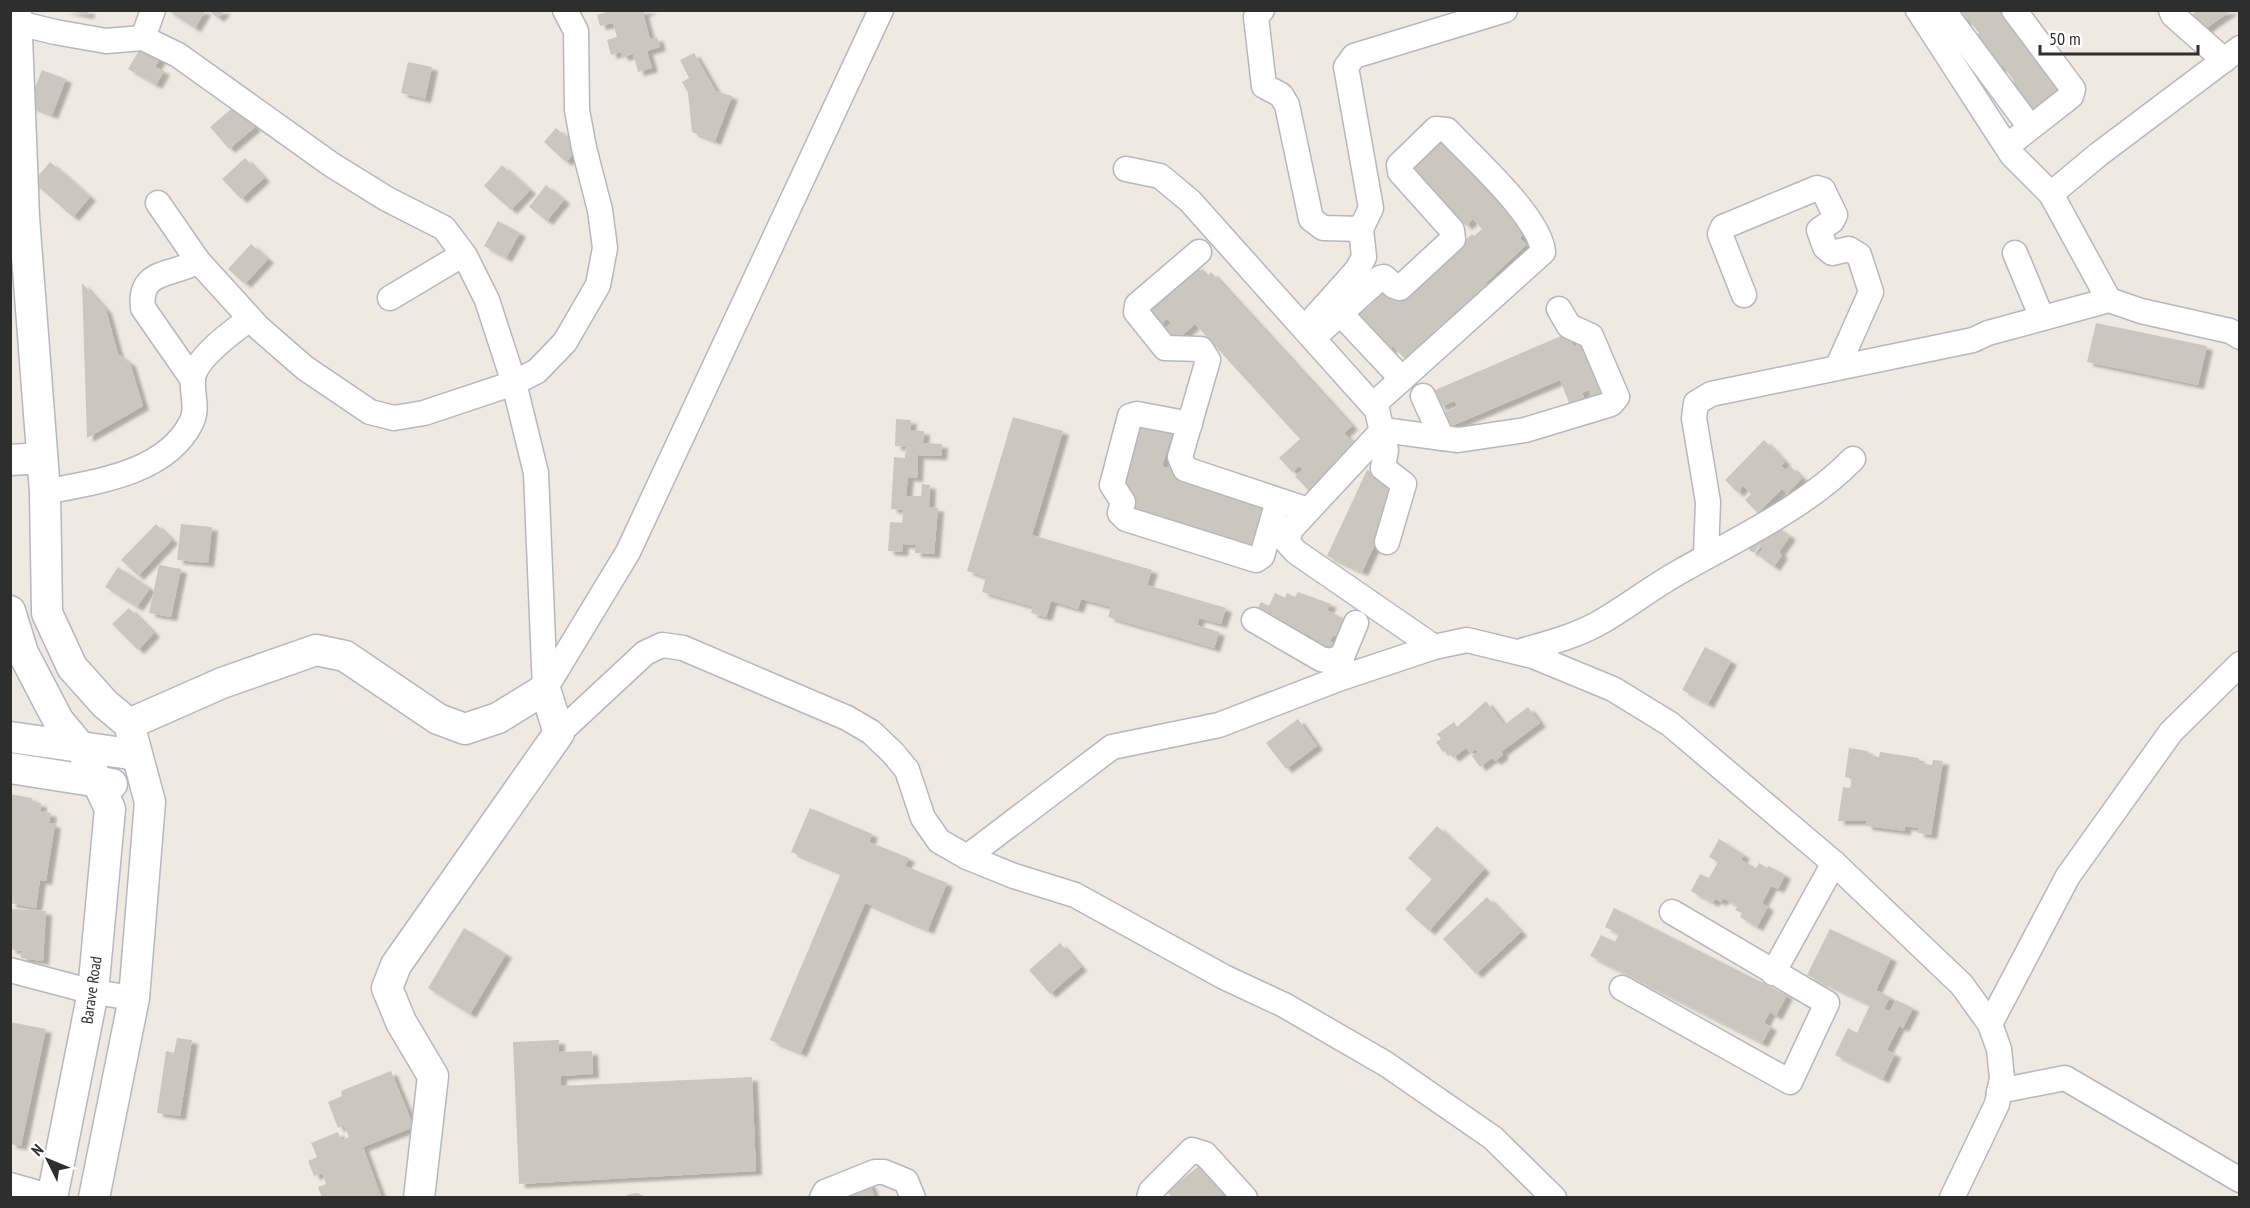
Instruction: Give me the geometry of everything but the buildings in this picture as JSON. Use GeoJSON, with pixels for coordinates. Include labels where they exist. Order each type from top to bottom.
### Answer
{"type":"FeatureCollection","features":[{"type":"Feature","properties":{"kind":"street"},"geometry":{"type":"LineString","coordinates":[[143,38],[153,10]]}},
{"type":"Feature","properties":{"kind":"street"},"geometry":{"type":"LineString","coordinates":[[158,203],[198,261],[250,319],[305,368],[370,412],[394,418],[424,413],[514,383],[537,371],[565,342],[598,285],[605,248],[600,210],[577,110],[576,31],[565,10]]}},
{"type":"Feature","properties":{"kind":"street"},"geometry":{"type":"LineString","coordinates":[[129,724],[222,683],[316,650],[345,656],[438,719],[465,729],[498,718],[545,689],[628,552],[881,10]]}},
{"type":"Feature","properties":{"kind":"street"},"geometry":{"type":"LineString","coordinates":[[1262,10],[1256,17],[1264,86],[1281,95],[1287,105],[1311,219],[1323,228],[1360,230]]}},
{"type":"Feature","properties":{"kind":"street"},"geometry":{"type":"LineString","coordinates":[[1308,333],[1357,270],[1364,257],[1360,230],[1371,208],[1346,67],[1354,56],[1505,10]]}},
{"type":"Feature","properties":{"kind":"street"},"geometry":{"type":"LineString","coordinates":[[1918,10],[2012,155],[2051,194],[2109,300]]}},
{"type":"Feature","properties":{"kind":"street"},"geometry":{"type":"LineString","coordinates":[[1943,10],[2030,127]]}},
{"type":"Feature","properties":{"kind":"street"},"geometry":{"type":"LineString","coordinates":[[2007,146],[2071,96],[2073,89],[2014,10]]}},
{"type":"Feature","properties":{"kind":"street"},"geometry":{"type":"LineString","coordinates":[[2051,194],[2099,154],[2232,54],[2173,15],[2171,10]]}},
{"type":"Feature","properties":{"kind":"street"},"geometry":{"type":"LineString","coordinates":[[94,1197],[134,998],[150,802],[129,724],[105,704],[72,667],[47,613],[45,492],[17,217],[14,18],[55,32],[106,41],[143,38],[178,55],[332,165],[387,199],[444,228],[462,252],[487,300],[514,383],[536,473],[545,689],[559,733]]}},
{"type":"Feature","properties":{"kind":"street"},"geometry":{"type":"LineString","coordinates":[[1308,333],[1340,313],[1380,278],[1384,277],[1400,288],[1453,239],[1452,230],[1400,172],[1399,165],[1436,129],[1447,130],[1531,220],[1542,240],[1543,252],[1373,405]]}},
{"type":"Feature","properties":{"kind":"street"},"geometry":{"type":"LineString","coordinates":[[1126,169],[1160,176],[1190,201],[1373,405],[1383,430],[1386,450],[1376,467],[1404,484],[1388,542]]}},
{"type":"Feature","properties":{"kind":"street"},"geometry":{"type":"LineString","coordinates":[[1744,295],[1720,234],[1723,227],[1817,188],[1823,190],[1835,216],[1819,230],[1825,247],[1832,253],[1849,249],[1859,255],[1871,292],[1838,366]]}},
{"type":"Feature","properties":{"kind":"street"},"geometry":{"type":"LineString","coordinates":[[390,298],[452,261],[462,252]]}},
{"type":"Feature","properties":{"kind":"street"},"geometry":{"type":"LineString","coordinates":[[1199,252],[1137,305],[1136,312],[1166,348],[1201,350],[1208,360],[1180,458],[1185,470],[1308,510]]}},
{"type":"Feature","properties":{"kind":"street"},"geometry":{"type":"LineString","coordinates":[[2014,252],[2042,318]]}},
{"type":"Feature","properties":{"kind":"street"},"geometry":{"type":"LineString","coordinates":[[193,380],[143,308],[141,294],[149,282],[157,276],[166,271],[188,267],[198,261]]}},
{"type":"Feature","properties":{"kind":"street"},"geometry":{"type":"LineString","coordinates":[[1706,556],[1708,502],[1694,418],[1696,403],[1711,394],[1973,340],[1988,333],[2109,300],[2141,311],[2230,331],[2240,337]]}},
{"type":"Feature","properties":{"kind":"street"},"geometry":{"type":"LineString","coordinates":[[1383,430],[1458,440],[1524,430],[1611,404],[1617,397],[1591,336],[1569,326],[1559,309]]}},
{"type":"Feature","properties":{"kind":"street"},"geometry":{"type":"LineString","coordinates":[[1340,313],[1402,379]]}},
{"type":"Feature","properties":{"kind":"street"},"geometry":{"type":"LineString","coordinates":[[45,492],[123,475],[159,456],[190,424],[196,407],[193,380],[196,367],[250,319]]}},
{"type":"Feature","properties":{"kind":"street"},"geometry":{"type":"LineString","coordinates":[[1423,396],[1442,438]]}},
{"type":"Feature","properties":{"kind":"street"},"geometry":{"type":"LineString","coordinates":[[1190,424],[1137,414],[1130,416],[1112,485],[1123,502],[1120,513],[1126,519],[1256,560],[1262,556],[1278,501]]}},
{"type":"Feature","properties":{"kind":"street"},"geometry":{"type":"LineString","coordinates":[[1383,430],[1291,529],[1287,542],[1296,552],[1434,647]]}},
{"type":"Feature","properties":{"kind":"street"},"geometry":{"type":"LineString","coordinates":[[10,460],[42,458]]}},
{"type":"Feature","properties":{"kind":"street"},"geometry":{"type":"LineString","coordinates":[[1518,652],[1558,640],[1598,624],[1661,582],[1820,489],[1853,459]]}},
{"type":"Feature","properties":{"kind":"street","name":"Barave Road"},"geometry":{"type":"LineString","coordinates":[[10,611],[22,653],[58,720],[75,740],[110,809],[93,992],[52,1197]]}},
{"type":"Feature","properties":{"kind":"street"},"geometry":{"type":"LineString","coordinates":[[1254,620],[1341,668]]}},
{"type":"Feature","properties":{"kind":"street"},"geometry":{"type":"LineString","coordinates":[[1341,668],[1356,623]]}},
{"type":"Feature","properties":{"kind":"street"},"geometry":{"type":"LineString","coordinates":[[967,856],[1112,747],[1219,725],[1341,668],[1434,647],[1467,640],[1533,656],[1613,689],[1670,724],[1834,863],[1962,985],[1990,1024],[1999,1049],[2002,1078],[1997,1104],[1952,1197]]}},
{"type":"Feature","properties":{"kind":"street"},"geometry":{"type":"LineString","coordinates":[[419,1197],[433,1076],[401,1022],[387,988],[396,965],[559,733],[645,652],[662,645],[683,648],[847,718],[871,732],[907,770],[923,818],[939,841],[1014,876],[1062,889],[1224,977],[1284,1005],[1386,1065],[1493,1138],[1554,1197]]}},
{"type":"Feature","properties":{"kind":"street"},"geometry":{"type":"LineString","coordinates":[[1990,1024],[2068,876],[2171,732],[2240,664]]}},
{"type":"Feature","properties":{"kind":"street"},"geometry":{"type":"LineString","coordinates":[[75,740],[105,704]]}},
{"type":"Feature","properties":{"kind":"street"},"geometry":{"type":"LineString","coordinates":[[10,737],[75,740],[137,755]]}},
{"type":"Feature","properties":{"kind":"street"},"geometry":{"type":"LineString","coordinates":[[10,768],[97,783],[145,785]]}},
{"type":"Feature","properties":{"kind":"street"},"geometry":{"type":"LineString","coordinates":[[1773,973],[1834,863]]}},
{"type":"Feature","properties":{"kind":"street"},"geometry":{"type":"LineString","coordinates":[[1622,988],[1790,1082],[1827,1003],[1672,912]]}},
{"type":"Feature","properties":{"kind":"street"},"geometry":{"type":"LineString","coordinates":[[10,970],[93,992],[134,998]]}},
{"type":"Feature","properties":{"kind":"street"},"geometry":{"type":"LineString","coordinates":[[1999,1091],[2065,1077],[2240,1180]]}},
{"type":"Feature","properties":{"kind":"street"},"geometry":{"type":"LineString","coordinates":[[1149,1197],[1150,1191],[1192,1150],[1205,1154],[1245,1197]]}},
{"type":"Feature","properties":{"kind":"street"},"geometry":{"type":"LineString","coordinates":[[822,1197],[825,1192],[875,1172],[884,1172],[906,1182],[913,1197]]}},
{"type":"Feature","properties":{"kind":"street"},"geometry":{"type":"LineString","coordinates":[[10,1185],[52,1197]]}}]}
